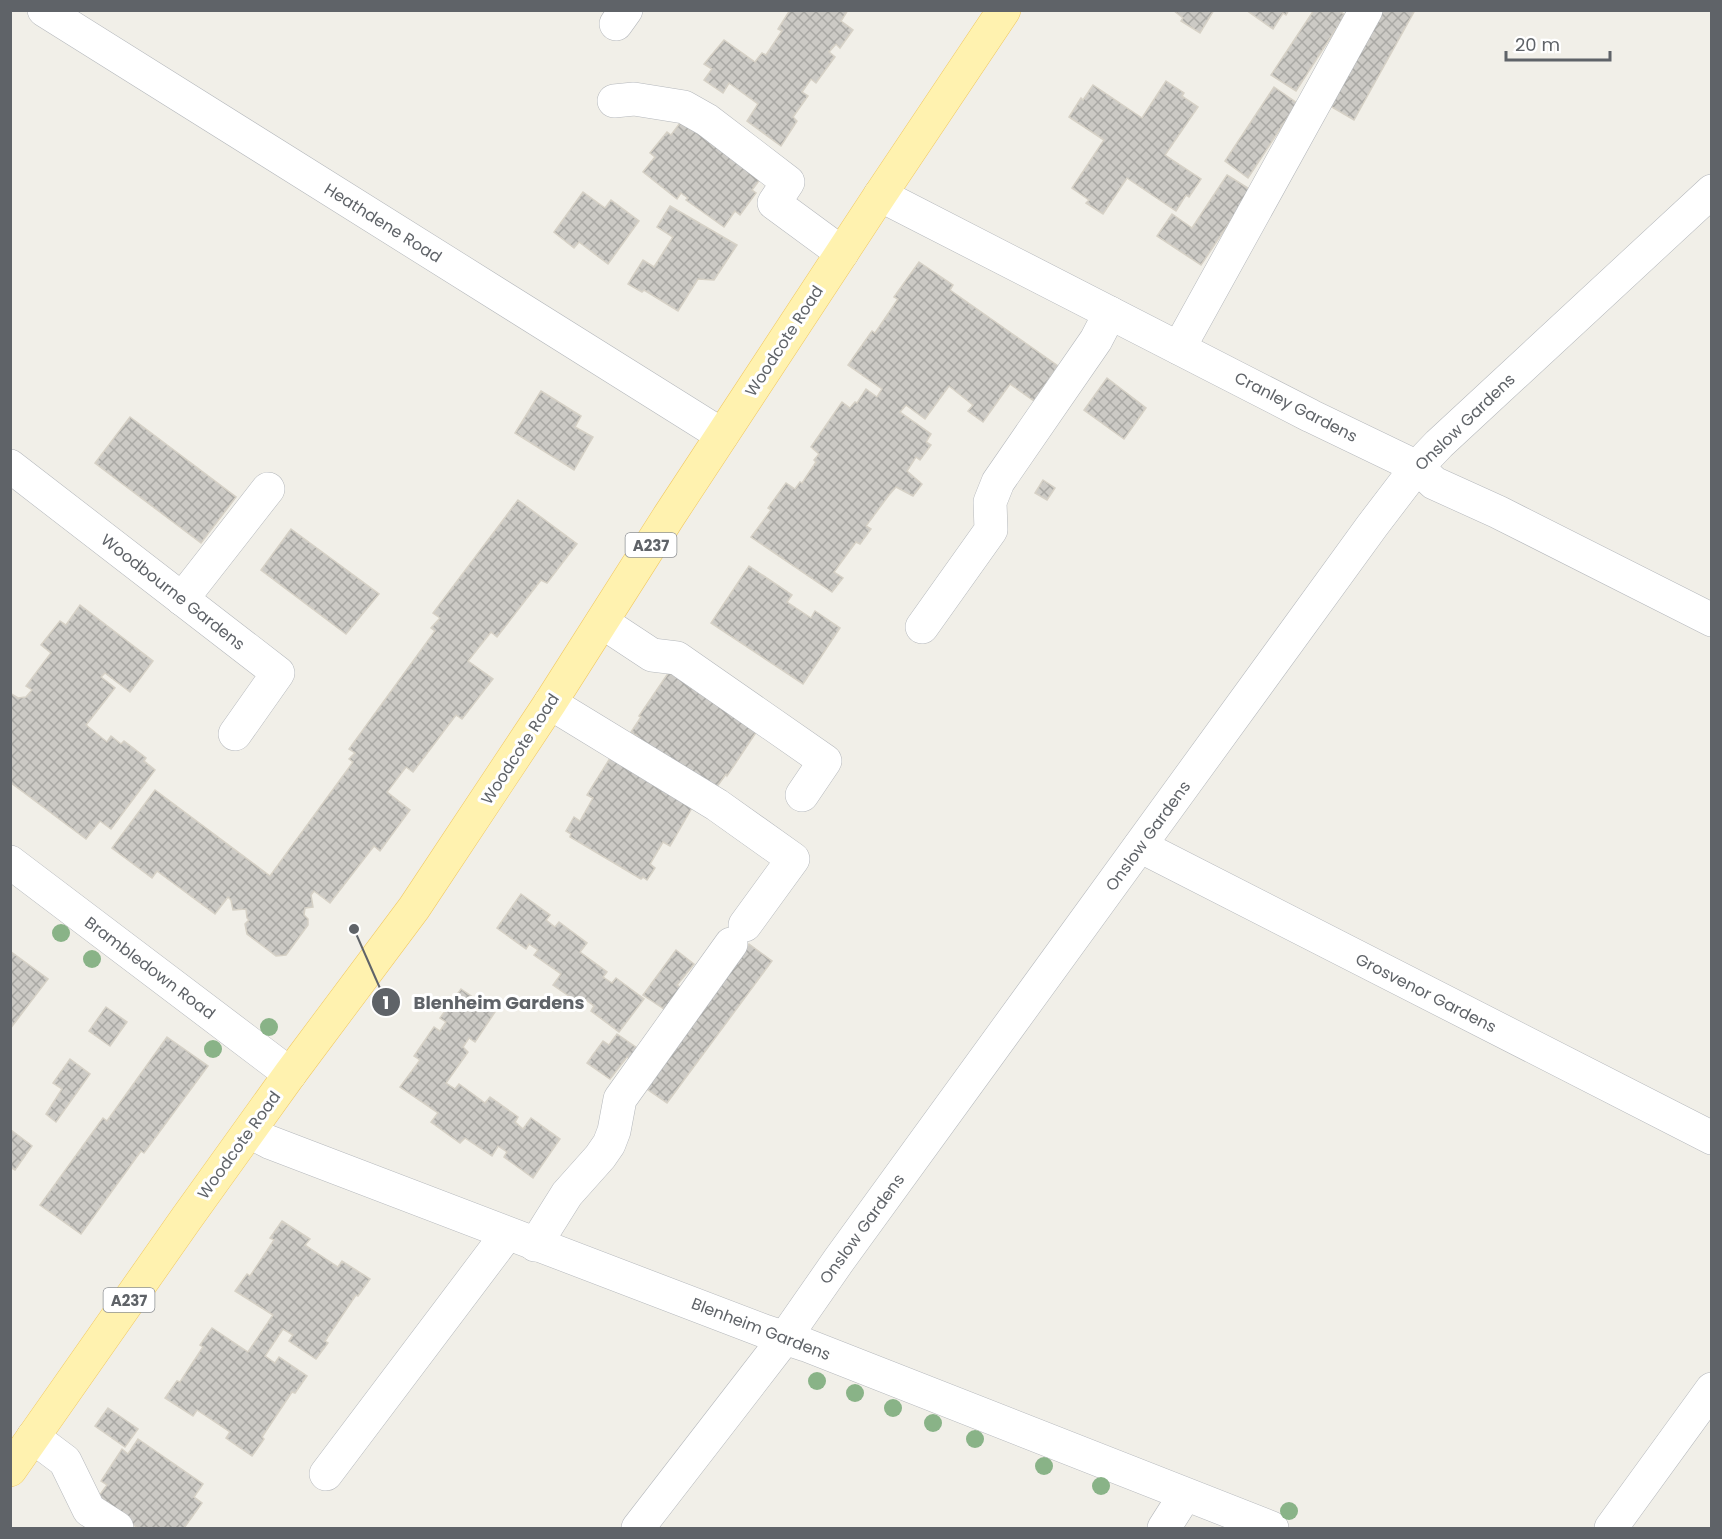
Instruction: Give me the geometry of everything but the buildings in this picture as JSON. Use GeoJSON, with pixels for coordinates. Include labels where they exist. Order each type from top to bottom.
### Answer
{"type":"FeatureCollection","features":[{"type":"Feature","properties":{"kind":"main road","name":"Woodcote Road"},"geometry":{"type":"LineString","coordinates":[[10,1470],[290,1074],[414,908],[550,703],[722,435],[1004,10]]}},
{"type":"Feature","properties":{"kind":"street","name":"Heathdene Road"},"geometry":{"type":"LineString","coordinates":[[44,10],[722,435]]}},
{"type":"Feature","properties":{"kind":"street"},"geometry":{"type":"LineString","coordinates":[[1179,348],[1366,10]]}},
{"type":"Feature","properties":{"kind":"street"},"geometry":{"type":"LineString","coordinates":[[614,101],[634,99],[667,103],[684,107],[707,120],[788,182],[774,203],[842,254]]}},
{"type":"Feature","properties":{"kind":"street","name":"Onslow Gardens"},"geometry":{"type":"LineString","coordinates":[[638,1528],[784,1338],[1417,467],[1477,408],[1712,190]]}},
{"type":"Feature","properties":{"kind":"street","name":"Cranley Gardens"},"geometry":{"type":"LineString","coordinates":[[880,195],[1110,314],[1417,467],[1434,483],[1498,512],[1712,620]]}},
{"type":"Feature","properties":{"kind":"street"},"geometry":{"type":"LineString","coordinates":[[922,627],[991,530],[990,502],[998,482],[1096,340],[1110,314]]}},
{"type":"Feature","properties":{"kind":"street","name":"Woodbourne Gardens"},"geometry":{"type":"LineString","coordinates":[[10,466],[278,673],[235,734]]}},
{"type":"Feature","properties":{"kind":"street"},"geometry":{"type":"LineString","coordinates":[[182,599],[268,489]]}},
{"type":"Feature","properties":{"kind":"street"},"geometry":{"type":"LineString","coordinates":[[602,621],[652,656],[677,658],[825,761],[802,795]]}},
{"type":"Feature","properties":{"kind":"street"},"geometry":{"type":"LineString","coordinates":[[326,1474],[521,1239],[567,1194],[600,1157],[614,1131],[620,1099],[793,860],[717,805],[550,703]]}},
{"type":"Feature","properties":{"kind":"street","name":"Grosvenor Gardens"},"geometry":{"type":"LineString","coordinates":[[1140,846],[1712,1138]]}},
{"type":"Feature","properties":{"kind":"street","name":"Brambledown Road"},"geometry":{"type":"LineString","coordinates":[[10,862],[290,1074]]}},
{"type":"Feature","properties":{"kind":"street","name":"Blenheim Gardens"},"geometry":{"type":"LineString","coordinates":[[250,1131],[269,1142],[806,1345],[1272,1528]]}},
{"type":"Feature","properties":{"kind":"street"},"geometry":{"type":"LineString","coordinates":[[1611,1528],[1712,1389]]}},
{"type":"Feature","properties":{"kind":"street"},"geometry":{"type":"LineString","coordinates":[[33,1437],[65,1461],[89,1510],[117,1528]]}},
{"type":"Feature","properties":{"kind":"street"},"geometry":{"type":"LineString","coordinates":[[1164,1528],[1185,1495]]}},
{"type":"Feature","properties":{"kind":"place","name":"Blenheim Gardens"},"geometry":{"type":"Point","coordinates":[354,929]}}]}
